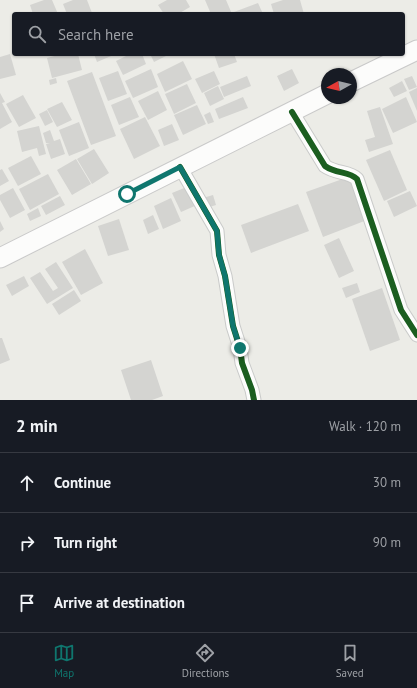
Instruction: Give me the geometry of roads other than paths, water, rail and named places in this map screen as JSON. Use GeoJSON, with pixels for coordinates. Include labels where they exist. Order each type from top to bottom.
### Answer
{"type":"FeatureCollection","features":[{"type":"Feature","properties":{"kind":"main road"},"geometry":{"type":"LineString","coordinates":[[405,56],[417,50]]}},
{"type":"Feature","properties":{"kind":"main road"},"geometry":{"type":"LineString","coordinates":[[357,79],[405,56]]}},
{"type":"Feature","properties":{"kind":"main road"},"geometry":{"type":"LineString","coordinates":[[0,258],[321,97]]}},
{"type":"Feature","properties":{"kind":"street"},"geometry":{"type":"LineString","coordinates":[[292,112],[325,166],[332,171],[350,174],[358,179],[401,310],[417,335]]}},
{"type":"Feature","properties":{"kind":"street"},"geometry":{"type":"LineString","coordinates":[[180,167],[217,231],[219,255],[225,276],[233,326],[240,348],[242,364],[254,400]]}}]}
